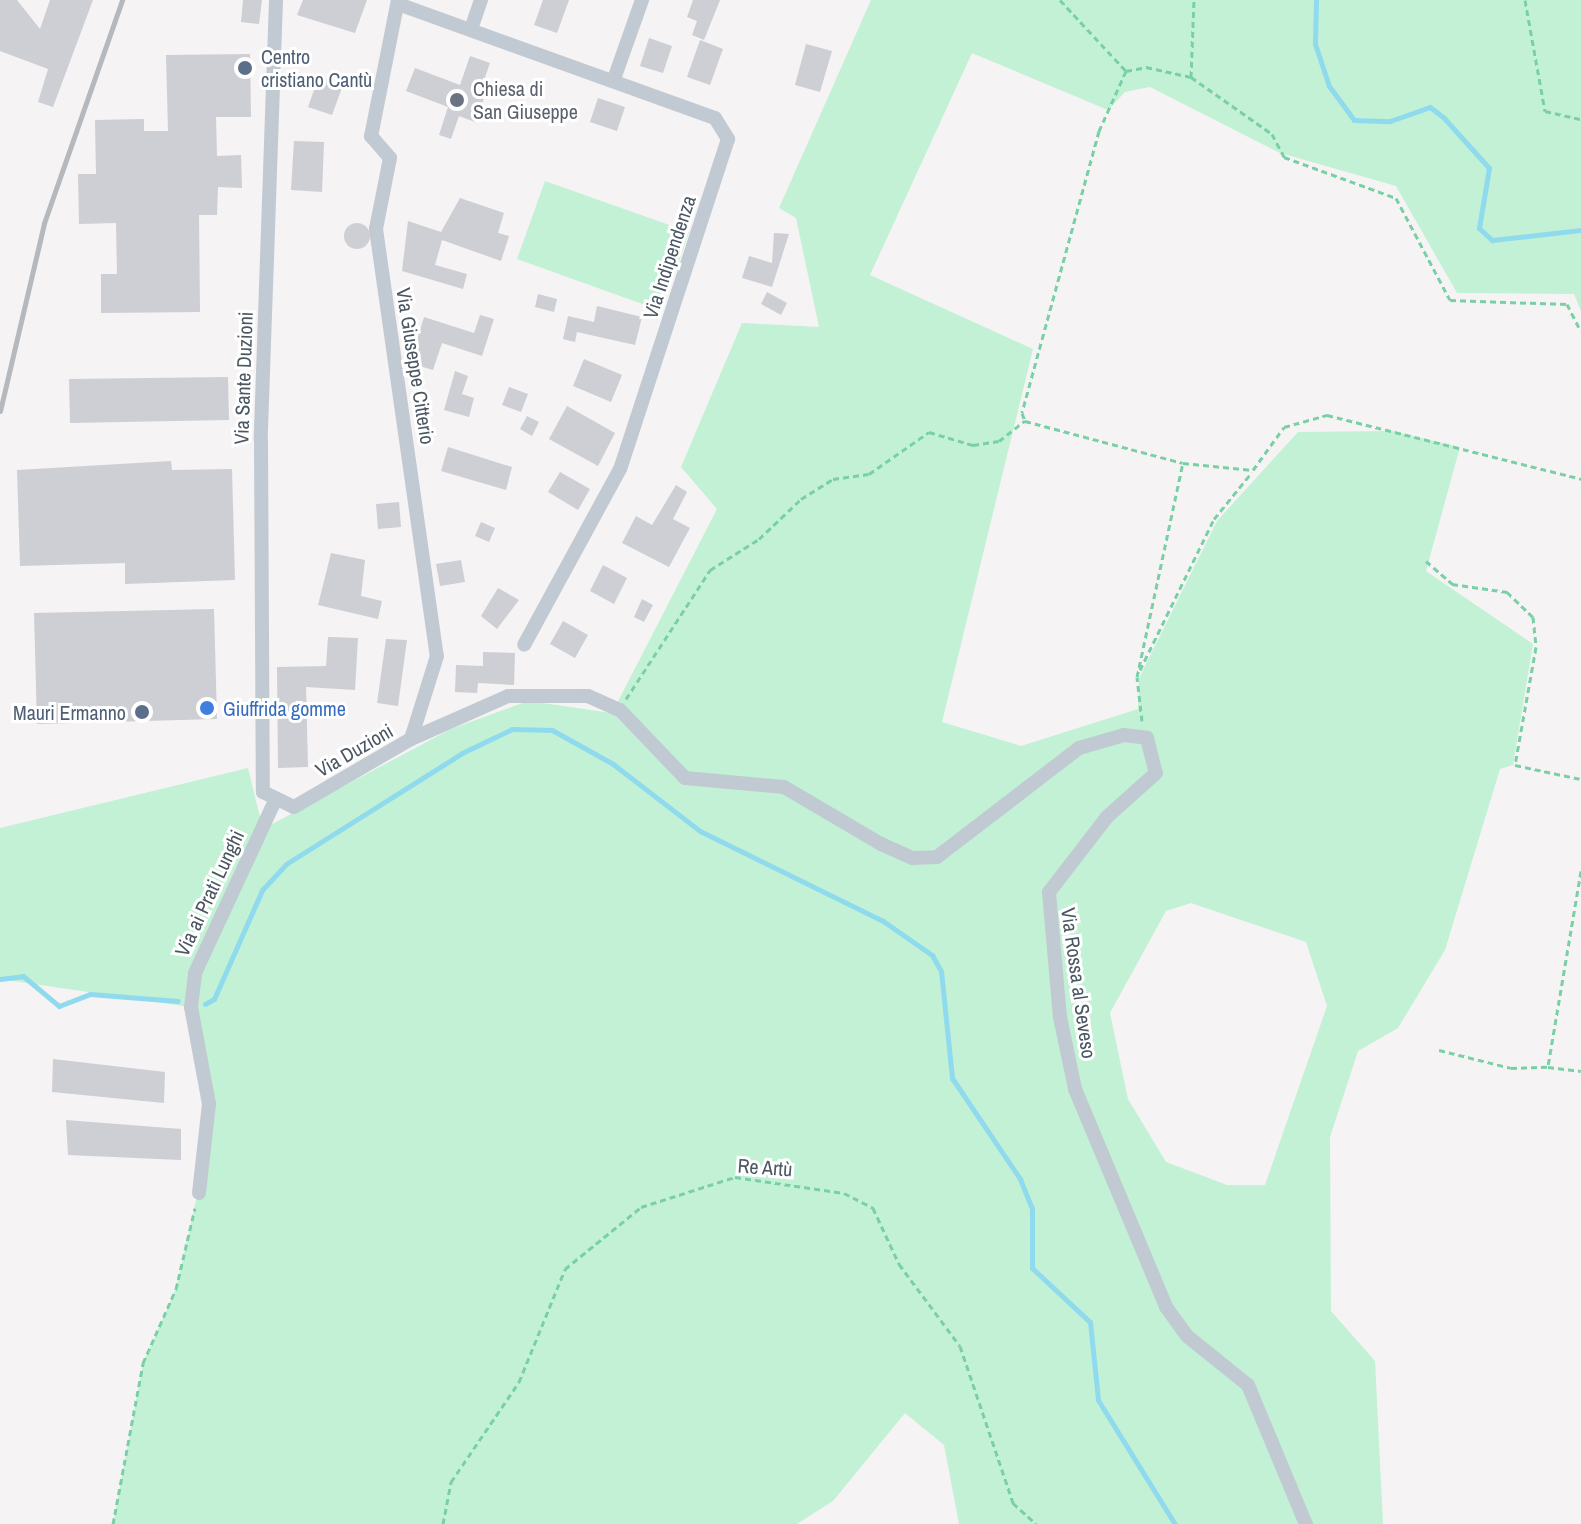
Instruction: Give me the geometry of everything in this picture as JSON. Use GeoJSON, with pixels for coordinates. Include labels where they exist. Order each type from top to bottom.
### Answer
{"type":"FeatureCollection","features":[{"type":"Feature","properties":{"kind":"street","name":"Via Sante Duzioni"},"geometry":{"type":"LineString","coordinates":[[274,803],[263,792],[258,757],[276,0]]}},
{"type":"Feature","properties":{"kind":"street"},"geometry":{"type":"LineString","coordinates":[[471,29],[481,0]]}},
{"type":"Feature","properties":{"kind":"street"},"geometry":{"type":"LineString","coordinates":[[614,79],[642,0]]}},
{"type":"Feature","properties":{"kind":"street","name":"Via Indipendenza"},"geometry":{"type":"LineString","coordinates":[[398,2],[715,118],[728,139],[620,469],[524,645]]}},
{"type":"Feature","properties":{"kind":"street","name":"Via Giuseppe Citterio"},"geometry":{"type":"LineString","coordinates":[[398,2],[372,105],[371,136],[390,158],[376,229],[437,656],[411,739]]}},
{"type":"Feature","properties":{"kind":"street","name":"Via Duzioni"},"geometry":{"type":"LineString","coordinates":[[274,803],[305,802],[411,739],[499,699],[525,692],[588,696],[620,710]]}},
{"type":"Feature","properties":{"kind":"street"},"geometry":{"type":"LineString","coordinates":[[620,710],[685,778],[784,787],[912,858],[957,847],[993,810],[1079,748],[1124,735],[1147,738]]}},
{"type":"Feature","properties":{"kind":"street","name":"Via Rossa al Seveso"},"geometry":{"type":"LineString","coordinates":[[1147,738],[1156,773],[1107,817],[1049,892],[1060,1017],[1075,1089],[1166,1307],[1187,1336],[1248,1385],[1306,1524]]}},
{"type":"Feature","properties":{"kind":"street","name":"Via ai Prati Lunghi"},"geometry":{"type":"LineString","coordinates":[[199,1193],[209,1104],[191,1007],[195,973],[274,803]]}},
{"type":"Feature","properties":{"kind":"path"},"geometry":{"type":"LineString","coordinates":[[1060,0],[1126,71]]}},
{"type":"Feature","properties":{"kind":"path"},"geometry":{"type":"LineString","coordinates":[[1191,77],[1194,0]]}},
{"type":"Feature","properties":{"kind":"path"},"geometry":{"type":"LineString","coordinates":[[1525,0],[1545,111],[1581,119]]}},
{"type":"Feature","properties":{"kind":"path"},"geometry":{"type":"LineString","coordinates":[[1126,71],[1146,67],[1191,77],[1272,134],[1284,157],[1396,198],[1450,300],[1567,304],[1581,331]]}},
{"type":"Feature","properties":{"kind":"path"},"geometry":{"type":"LineString","coordinates":[[620,710],[710,570],[759,539],[801,499],[833,479],[869,474],[929,432],[973,445],[999,441],[1025,421],[1099,131],[1126,71]]}},
{"type":"Feature","properties":{"kind":"path"},"geometry":{"type":"LineString","coordinates":[[1137,677],[1214,519],[1284,427],[1327,415],[1581,479]]}},
{"type":"Feature","properties":{"kind":"path"},"geometry":{"type":"LineString","coordinates":[[1025,421],[1183,463],[1253,470]]}},
{"type":"Feature","properties":{"kind":"path"},"geometry":{"type":"LineString","coordinates":[[1147,738],[1136,708],[1137,677],[1183,463]]}},
{"type":"Feature","properties":{"kind":"path"},"geometry":{"type":"LineString","coordinates":[[1426,561],[1452,584],[1507,592],[1533,617],[1536,647],[1515,765],[1581,779]]}},
{"type":"Feature","properties":{"kind":"path"},"geometry":{"type":"LineString","coordinates":[[1548,1067],[1581,871]]}},
{"type":"Feature","properties":{"kind":"path"},"geometry":{"type":"LineString","coordinates":[[1439,1050],[1511,1068],[1548,1067],[1581,1071]]}},
{"type":"Feature","properties":{"kind":"path","name":"Re Artù"},"geometry":{"type":"LineString","coordinates":[[443,1524],[451,1482],[519,1382],[565,1269],[641,1207],[735,1177],[844,1193],[873,1208],[899,1264],[960,1346],[1013,1503],[1036,1524]]}},
{"type":"Feature","properties":{"kind":"path"},"geometry":{"type":"LineString","coordinates":[[113,1524],[143,1363],[176,1289],[199,1193]]}},
{"type":"Feature","properties":{"kind":"green space"},"geometry":{"type":"Polygon","coordinates":[[[871,0],[1581,0],[1581,311],[1574,294],[1457,293],[1396,186],[1280,153],[1150,87],[1125,92],[1108,110],[972,53],[870,275],[1033,349],[942,722],[1021,746],[1138,709],[1139,678],[1217,521],[1298,432],[1392,431],[1460,447],[1426,571],[1533,644],[1513,765],[1500,769],[1445,950],[1398,1028],[1358,1051],[1330,1137],[1331,1311],[1375,1361],[1383,1524],[959,1524],[944,1445],[905,1413],[833,1501],[797,1524],[113,1524],[143,1363],[176,1289],[209,1143],[190,1007],[0,979],[0,828],[248,768],[263,829],[451,729],[528,701],[612,713],[717,509],[681,467],[742,323],[819,327],[796,218],[779,208],[871,0]],[[1191,903],[1166,911],[1110,1013],[1128,1099],[1166,1162],[1227,1185],[1265,1185],[1327,1006],[1306,942],[1191,903]]]}},
{"type":"Feature","properties":{"kind":"green space"},"geometry":{"type":"Polygon","coordinates":[[[545,181],[689,232],[662,311],[517,259],[545,181]]]}},
{"type":"Feature","properties":{"kind":"building"},"geometry":{"type":"Polygon","coordinates":[[[0,0],[17,0],[40,29],[50,0],[93,0],[53,107],[38,102],[48,69],[0,51],[0,0]]]}},
{"type":"Feature","properties":{"kind":"building"},"geometry":{"type":"Polygon","coordinates":[[[243,0],[262,0],[259,24],[241,22],[243,0]]]}},
{"type":"Feature","properties":{"kind":"building"},"geometry":{"type":"Polygon","coordinates":[[[303,0],[367,0],[355,33],[297,15],[303,0]]]}},
{"type":"Feature","properties":{"kind":"building"},"geometry":{"type":"Polygon","coordinates":[[[543,0],[569,0],[557,33],[534,25],[543,0]]]}},
{"type":"Feature","properties":{"kind":"building"},"geometry":{"type":"Polygon","coordinates":[[[693,0],[720,0],[704,40],[692,35],[697,21],[687,17],[693,0]]]}},
{"type":"Feature","properties":{"kind":"building"},"geometry":{"type":"Polygon","coordinates":[[[649,38],[672,46],[663,73],[640,66],[649,38]]]}},
{"type":"Feature","properties":{"kind":"building"},"geometry":{"type":"Polygon","coordinates":[[[700,40],[723,49],[710,85],[687,77],[700,40]]]}},
{"type":"Feature","properties":{"kind":"building"},"geometry":{"type":"Polygon","coordinates":[[[806,44],[832,51],[820,92],[795,85],[806,44]]]}},
{"type":"Feature","properties":{"kind":"building"},"geometry":{"type":"Polygon","coordinates":[[[250,54],[251,117],[216,117],[217,156],[241,155],[242,188],[218,187],[217,215],[199,215],[200,312],[101,313],[101,274],[117,274],[116,223],[79,224],[78,174],[96,174],[95,120],[144,119],[144,131],[168,131],[166,55],[250,54]]]}},
{"type":"Feature","properties":{"kind":"building","name":"Chiesa di San Giuseppe"},"geometry":{"type":"Polygon","coordinates":[[[470,56],[490,63],[482,86],[488,88],[475,122],[459,116],[451,139],[439,135],[448,107],[406,91],[415,68],[460,85],[470,56]]]}},
{"type":"Feature","properties":{"kind":"building"},"geometry":{"type":"Polygon","coordinates":[[[319,76],[343,85],[332,115],[308,107],[319,76]]]}},
{"type":"Feature","properties":{"kind":"building"},"geometry":{"type":"Polygon","coordinates":[[[598,98],[625,107],[617,131],[590,122],[598,98]]]}},
{"type":"Feature","properties":{"kind":"building"},"geometry":{"type":"Polygon","coordinates":[[[294,141],[324,142],[322,192],[291,190],[294,141]]]}},
{"type":"Feature","properties":{"kind":"building"},"geometry":{"type":"Polygon","coordinates":[[[460,198],[504,213],[498,233],[509,236],[501,261],[442,240],[435,265],[467,274],[463,289],[402,271],[408,221],[441,232],[460,198]]]}},
{"type":"Feature","properties":{"kind":"building"},"geometry":{"type":"Polygon","coordinates":[[[357,223],[366,227],[370,236],[366,245],[357,249],[348,245],[344,236],[348,227],[357,223]]]}},
{"type":"Feature","properties":{"kind":"building"},"geometry":{"type":"Polygon","coordinates":[[[774,233],[789,234],[772,287],[742,278],[749,256],[772,263],[774,233]]]}},
{"type":"Feature","properties":{"kind":"building"},"geometry":{"type":"Polygon","coordinates":[[[767,292],[787,303],[781,315],[761,304],[767,292]]]}},
{"type":"Feature","properties":{"kind":"building"},"geometry":{"type":"Polygon","coordinates":[[[538,294],[557,299],[554,312],[535,307],[538,294]]]}},
{"type":"Feature","properties":{"kind":"building"},"geometry":{"type":"Polygon","coordinates":[[[597,306],[642,317],[635,345],[577,332],[575,342],[563,339],[568,316],[594,322],[597,306]]]}},
{"type":"Feature","properties":{"kind":"building"},"geometry":{"type":"Polygon","coordinates":[[[480,315],[494,319],[482,356],[442,343],[433,370],[410,363],[424,317],[474,333],[480,315]]]}},
{"type":"Feature","properties":{"kind":"building"},"geometry":{"type":"Polygon","coordinates":[[[584,359],[622,375],[611,402],[573,386],[584,359]]]}},
{"type":"Feature","properties":{"kind":"building"},"geometry":{"type":"Polygon","coordinates":[[[455,371],[468,376],[462,394],[474,398],[469,417],[444,410],[455,371]]]}},
{"type":"Feature","properties":{"kind":"building"},"geometry":{"type":"Polygon","coordinates":[[[228,377],[229,420],[70,423],[69,379],[228,377]]]}},
{"type":"Feature","properties":{"kind":"building"},"geometry":{"type":"Polygon","coordinates":[[[509,387],[528,394],[521,412],[502,405],[509,387]]]}},
{"type":"Feature","properties":{"kind":"building"},"geometry":{"type":"Polygon","coordinates":[[[567,406],[615,433],[598,466],[549,439],[567,406]]]}},
{"type":"Feature","properties":{"kind":"building"},"geometry":{"type":"Polygon","coordinates":[[[527,416],[539,422],[532,436],[520,429],[527,416]]]}},
{"type":"Feature","properties":{"kind":"building"},"geometry":{"type":"Polygon","coordinates":[[[448,447],[512,467],[506,490],[441,471],[448,447]]]}},
{"type":"Feature","properties":{"kind":"building"},"geometry":{"type":"Polygon","coordinates":[[[171,461],[172,470],[232,469],[235,580],[125,584],[125,563],[20,566],[17,470],[171,461]]]}},
{"type":"Feature","properties":{"kind":"building"},"geometry":{"type":"Polygon","coordinates":[[[560,472],[590,489],[578,510],[548,492],[560,472]]]}},
{"type":"Feature","properties":{"kind":"building"},"geometry":{"type":"Polygon","coordinates":[[[676,485],[687,492],[673,519],[690,528],[669,567],[622,543],[636,516],[652,525],[676,485]]]}},
{"type":"Feature","properties":{"kind":"building"},"geometry":{"type":"Polygon","coordinates":[[[399,502],[401,527],[378,529],[376,504],[399,502]]]}},
{"type":"Feature","properties":{"kind":"building"},"geometry":{"type":"Polygon","coordinates":[[[481,522],[495,528],[489,542],[475,536],[481,522]]]}},
{"type":"Feature","properties":{"kind":"building"},"geometry":{"type":"Polygon","coordinates":[[[331,553],[365,560],[361,596],[382,601],[378,619],[318,605],[331,553]]]}},
{"type":"Feature","properties":{"kind":"building"},"geometry":{"type":"Polygon","coordinates":[[[461,560],[465,582],[440,586],[436,564],[461,560]]]}},
{"type":"Feature","properties":{"kind":"building"},"geometry":{"type":"Polygon","coordinates":[[[603,565],[627,578],[614,604],[590,591],[603,565]]]}},
{"type":"Feature","properties":{"kind":"building"},"geometry":{"type":"Polygon","coordinates":[[[498,588],[519,600],[497,629],[481,616],[498,588]]]}},
{"type":"Feature","properties":{"kind":"building"},"geometry":{"type":"Polygon","coordinates":[[[642,599],[653,605],[644,622],[634,617],[642,599]]]}},
{"type":"Feature","properties":{"kind":"building"},"geometry":{"type":"Polygon","coordinates":[[[214,609],[217,719],[37,724],[34,613],[214,609]]]}},
{"type":"Feature","properties":{"kind":"building"},"geometry":{"type":"Polygon","coordinates":[[[563,621],[588,635],[575,658],[550,644],[563,621]]]}},
{"type":"Feature","properties":{"kind":"building"},"geometry":{"type":"Polygon","coordinates":[[[328,637],[358,638],[355,690],[306,687],[308,767],[278,768],[277,667],[326,666],[328,637]]]}},
{"type":"Feature","properties":{"kind":"building"},"geometry":{"type":"Polygon","coordinates":[[[386,639],[407,640],[398,706],[377,703],[386,639]]]}},
{"type":"Feature","properties":{"kind":"building"},"geometry":{"type":"Polygon","coordinates":[[[483,652],[515,653],[514,685],[478,683],[477,693],[455,692],[456,665],[483,666],[483,652]]]}},
{"type":"Feature","properties":{"kind":"building"},"geometry":{"type":"Polygon","coordinates":[[[53,1059],[165,1072],[164,1103],[52,1092],[53,1059]]]}},
{"type":"Feature","properties":{"kind":"building"},"geometry":{"type":"Polygon","coordinates":[[[66,1120],[181,1129],[181,1160],[68,1155],[66,1120]]]}},
{"type":"Feature","properties":{"kind":"waterway"},"geometry":{"type":"LineString","coordinates":[[1316,0],[1315,44],[1329,86],[1354,120],[1390,121],[1430,107],[1444,118],[1489,168],[1479,228],[1492,240],[1581,230]]}},
{"type":"Feature","properties":{"kind":"waterway"},"geometry":{"type":"LineString","coordinates":[[205,1004],[214,999],[262,890],[286,864],[462,753],[512,729],[552,730],[613,764],[700,831],[883,921],[932,955],[941,971],[952,1078],[1020,1179],[1032,1208],[1032,1268],[1090,1322],[1098,1400],[1175,1524]]}},
{"type":"Feature","properties":{"kind":"waterway"},"geometry":{"type":"LineString","coordinates":[[0,979],[23,976],[59,1006],[90,994],[178,1001]]}},
{"type":"Feature","properties":{"kind":"railway"},"geometry":{"type":"LineString","coordinates":[[0,411],[44,223],[122,0]]}},
{"type":"Feature","properties":{"kind":"place","name":"Centro cristiano Cantù"},"geometry":{"type":"Point","coordinates":[245,68]}},
{"type":"Feature","properties":{"kind":"place","name":"Chiesa di San Giuseppe"},"geometry":{"type":"Point","coordinates":[457,100]}},
{"type":"Feature","properties":{"kind":"place","name":"Giuffrida gomme"},"geometry":{"type":"Point","coordinates":[207,708]}},
{"type":"Feature","properties":{"kind":"place","name":"Mauri Ermanno"},"geometry":{"type":"Point","coordinates":[142,712]}}]}
